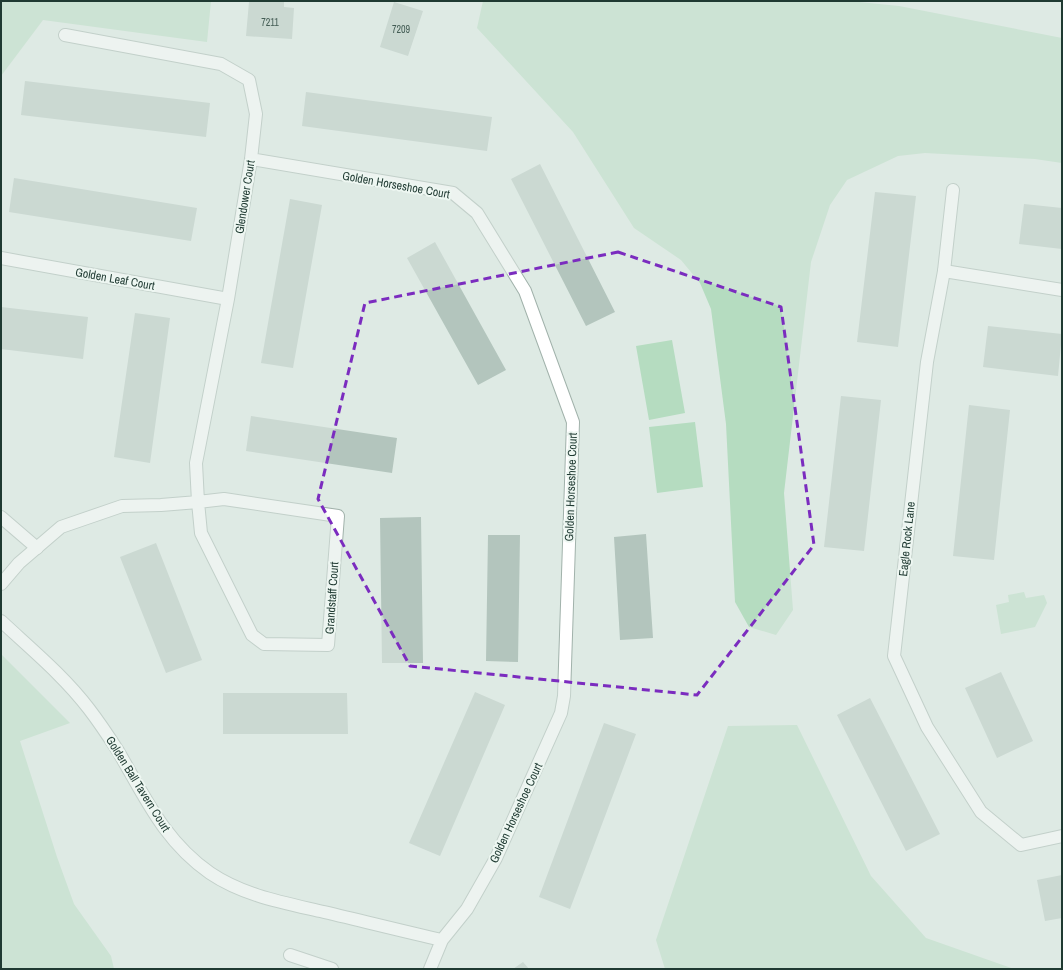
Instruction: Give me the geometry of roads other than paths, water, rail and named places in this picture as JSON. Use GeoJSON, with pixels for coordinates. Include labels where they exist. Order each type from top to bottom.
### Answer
{"type":"FeatureCollection","features":[{"type":"Feature","properties":{"kind":"street","name":"Glendower Court"},"geometry":{"type":"LineString","coordinates":[[65,35],[222,64],[249,80],[256,114],[251,159],[228,299],[196,463],[198,502]]}},
{"type":"Feature","properties":{"kind":"street","name":"Golden Horseshoe Court"},"geometry":{"type":"LineString","coordinates":[[251,159],[452,193],[477,213],[525,292],[573,422],[564,696],[561,713],[496,858],[467,909],[442,940],[430,969]]}},
{"type":"Feature","properties":{"kind":"street"},"geometry":{"type":"LineString","coordinates":[[953,190],[944,271],[1062,290]]}},
{"type":"Feature","properties":{"kind":"street","name":"Golden Leaf Court"},"geometry":{"type":"LineString","coordinates":[[1,258],[228,299]]}},
{"type":"Feature","properties":{"kind":"street","name":"Eagle Rock Lane"},"geometry":{"type":"LineString","coordinates":[[944,271],[927,362],[894,656],[927,727],[981,812],[1021,845],[1062,836]]}},
{"type":"Feature","properties":{"kind":"street","name":"Grandstaff Court"},"geometry":{"type":"LineString","coordinates":[[1,584],[19,563],[61,527],[122,506],[161,506],[224,499],[338,516],[328,645],[264,644],[252,635],[201,533],[198,502]]}},
{"type":"Feature","properties":{"kind":"street"},"geometry":{"type":"LineString","coordinates":[[1,517],[37,548]]}},
{"type":"Feature","properties":{"kind":"street","name":"Golden Ball Tavern Court"},"geometry":{"type":"LineString","coordinates":[[1,621],[51,666],[88,708],[117,750],[161,825],[182,850],[210,873],[237,888],[266,898],[442,940]]}},
{"type":"Feature","properties":{"kind":"street"},"geometry":{"type":"LineString","coordinates":[[290,955],[332,969]]}}]}
